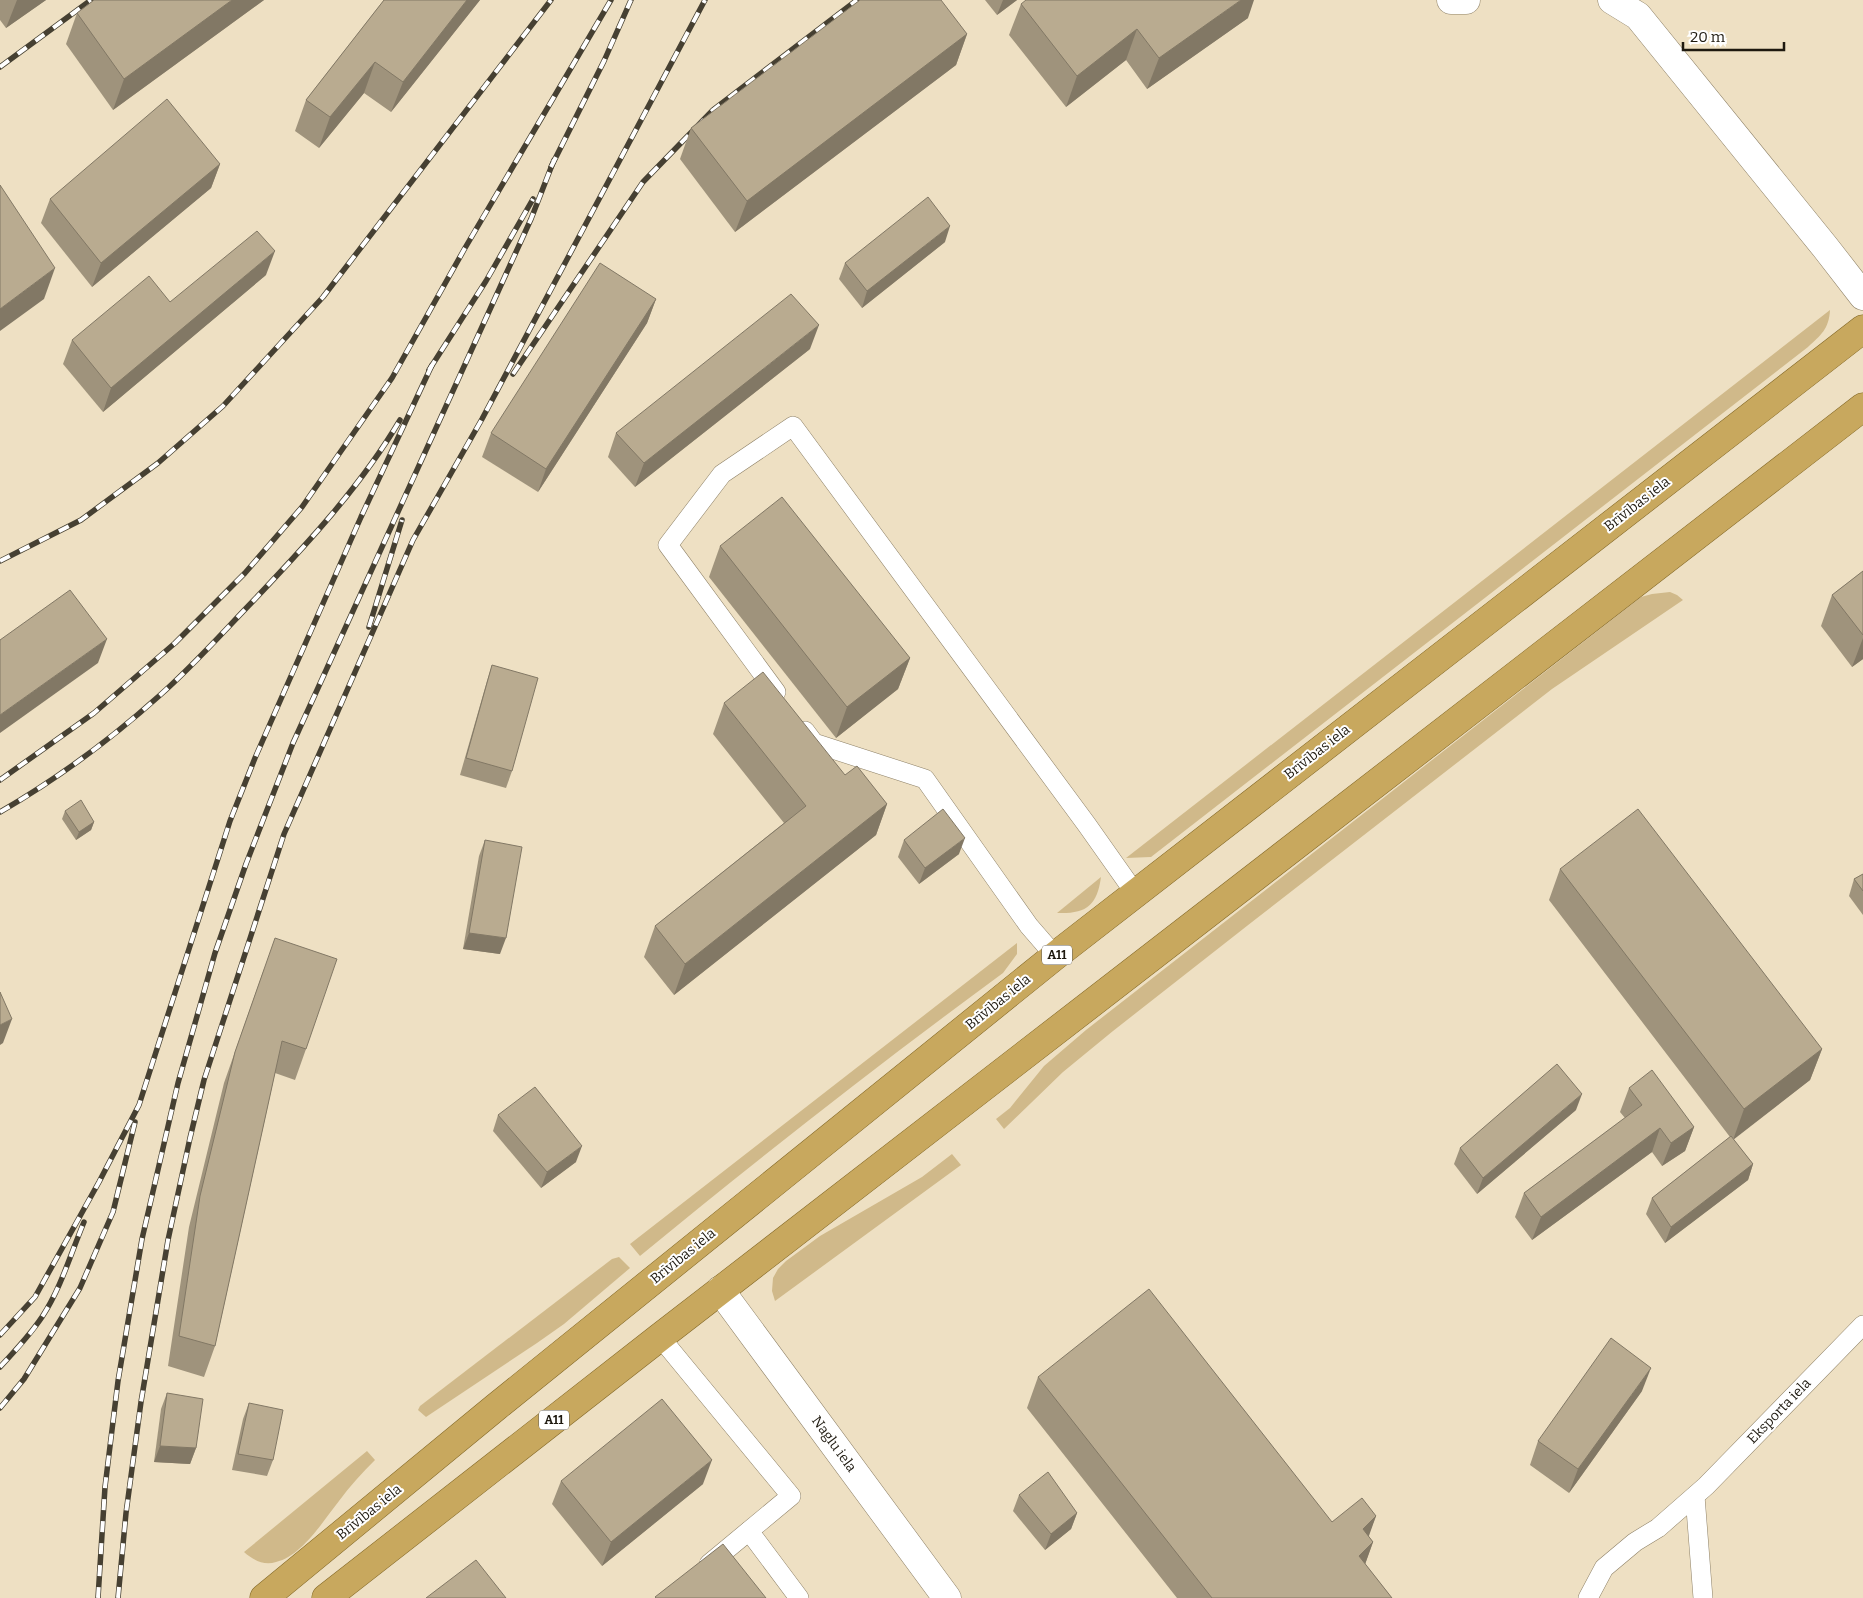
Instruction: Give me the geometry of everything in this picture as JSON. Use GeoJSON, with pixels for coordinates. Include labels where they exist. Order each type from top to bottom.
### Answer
{"type":"FeatureCollection","features":[{"type":"Feature","properties":{"kind":"highway","name":"Brīvības iela"},"geometry":{"type":"LineString","coordinates":[[264,1598],[504,1401],[1055,956],[1863,330]]}},
{"type":"Feature","properties":{"kind":"highway","name":"A11"},"geometry":{"type":"LineString","coordinates":[[326,1598],[660,1336],[1863,407]]}},
{"type":"Feature","properties":{"kind":"street"},"geometry":{"type":"LineString","coordinates":[[1450,0],[1466,0]]}},
{"type":"Feature","properties":{"kind":"street"},"geometry":{"type":"LineString","coordinates":[[1612,0],[1638,16],[1863,296]]}},
{"type":"Feature","properties":{"kind":"street","name":"Naglu iela"},"geometry":{"type":"LineString","coordinates":[[720,1290],[947,1598]]}},
{"type":"Feature","properties":{"kind":"lane"},"geometry":{"type":"LineString","coordinates":[[785,704],[668,545],[722,474],[793,426],[1135,893]]}},
{"type":"Feature","properties":{"kind":"lane"},"geometry":{"type":"LineString","coordinates":[[796,720],[814,744],[925,779],[1029,926],[1055,956]]}},
{"type":"Feature","properties":{"kind":"lane","name":"Eksporta iela"},"geometry":{"type":"LineString","coordinates":[[1588,1598],[1604,1568],[1636,1542],[1658,1528],[1695,1496],[1863,1325]]}},
{"type":"Feature","properties":{"kind":"lane"},"geometry":{"type":"LineString","coordinates":[[660,1336],[791,1496],[698,1574]]}},
{"type":"Feature","properties":{"kind":"lane"},"geometry":{"type":"LineString","coordinates":[[1695,1496],[1703,1598]]}},
{"type":"Feature","properties":{"kind":"lane"},"geometry":{"type":"LineString","coordinates":[[749,1531],[799,1598]]}},
{"type":"Feature","properties":{"kind":"shaded area"},"geometry":{"type":"Polygon","coordinates":[[[1830,310],[1826,327],[1808,347],[1151,857],[1126,858],[1830,310]]]}},
{"type":"Feature","properties":{"kind":"shaded area"},"geometry":{"type":"Polygon","coordinates":[[[1670,592],[1683,600],[1552,689],[1252,922],[1063,1072],[1004,1129],[996,1119],[1010,1108],[1044,1066],[1086,1030],[1641,597],[1670,592]]]}},
{"type":"Feature","properties":{"kind":"shaded area"},"geometry":{"type":"Polygon","coordinates":[[[1101,877],[1097,895],[1088,906],[1076,912],[1057,913],[1101,877]]]}},
{"type":"Feature","properties":{"kind":"shaded area"},"geometry":{"type":"Polygon","coordinates":[[[1017,943],[1017,954],[1003,973],[820,1112],[640,1256],[630,1244],[1017,943]]]}},
{"type":"Feature","properties":{"kind":"shaded area"},"geometry":{"type":"Polygon","coordinates":[[[952,1154],[961,1165],[775,1301],[772,1291],[773,1278],[786,1261],[820,1236],[922,1177],[952,1154]]]}},
{"type":"Feature","properties":{"kind":"shaded area"},"geometry":{"type":"Polygon","coordinates":[[[619,1257],[630,1268],[564,1324],[426,1417],[418,1410],[420,1406],[612,1259],[619,1257]]]}},
{"type":"Feature","properties":{"kind":"shaded area"},"geometry":{"type":"Polygon","coordinates":[[[367,1451],[375,1460],[347,1490],[311,1537],[295,1553],[276,1562],[263,1563],[251,1558],[244,1552],[367,1451]]]}},
{"type":"Feature","properties":{"kind":"building"},"geometry":{"type":"Polygon","coordinates":[[[94,0],[232,0],[124,79],[77,13],[94,0]]]}},
{"type":"Feature","properties":{"kind":"building"},"geometry":{"type":"Polygon","coordinates":[[[384,0],[467,0],[403,82],[375,62],[330,117],[306,100],[384,0]]]}},
{"type":"Feature","properties":{"kind":"building"},"geometry":{"type":"Polygon","coordinates":[[[860,0],[941,0],[967,34],[747,201],[691,128],[860,0]]]}},
{"type":"Feature","properties":{"kind":"building"},"geometry":{"type":"Polygon","coordinates":[[[1026,0],[1241,0],[1159,58],[1137,29],[1077,76],[1021,4],[1026,0]]]}},
{"type":"Feature","properties":{"kind":"building"},"geometry":{"type":"Polygon","coordinates":[[[167,99],[220,164],[101,263],[50,199],[167,99]]]}},
{"type":"Feature","properties":{"kind":"building"},"geometry":{"type":"Polygon","coordinates":[[[0,185],[55,268],[0,309],[0,185]]]}},
{"type":"Feature","properties":{"kind":"building"},"geometry":{"type":"Polygon","coordinates":[[[928,197],[950,226],[867,291],[845,263],[928,197]]]}},
{"type":"Feature","properties":{"kind":"building"},"geometry":{"type":"Polygon","coordinates":[[[257,231],[275,251],[111,388],[72,340],[149,276],[170,302],[257,231]]]}},
{"type":"Feature","properties":{"kind":"building"},"geometry":{"type":"Polygon","coordinates":[[[600,263],[656,299],[546,469],[491,433],[600,263]]]}},
{"type":"Feature","properties":{"kind":"building"},"geometry":{"type":"Polygon","coordinates":[[[791,294],[819,325],[644,463],[616,433],[791,294]]]}},
{"type":"Feature","properties":{"kind":"building"},"geometry":{"type":"Polygon","coordinates":[[[782,497],[910,658],[847,707],[720,546],[782,497]]]}},
{"type":"Feature","properties":{"kind":"building"},"geometry":{"type":"Polygon","coordinates":[[[1863,571],[1863,635],[1832,595],[1863,571]]]}},
{"type":"Feature","properties":{"kind":"building"},"geometry":{"type":"Polygon","coordinates":[[[70,590],[107,639],[0,715],[0,640],[70,590]]]}},
{"type":"Feature","properties":{"kind":"building"},"geometry":{"type":"Polygon","coordinates":[[[492,665],[538,678],[512,771],[466,758],[492,665]]]}},
{"type":"Feature","properties":{"kind":"building"},"geometry":{"type":"Polygon","coordinates":[[[763,672],[845,775],[857,766],[887,804],[685,964],[655,926],[806,806],[724,703],[763,672]]]}},
{"type":"Feature","properties":{"kind":"building"},"geometry":{"type":"Polygon","coordinates":[[[81,800],[94,822],[79,832],[65,811],[81,800]]]}},
{"type":"Feature","properties":{"kind":"building"},"geometry":{"type":"Polygon","coordinates":[[[943,809],[965,838],[925,868],[904,840],[943,809]]]}},
{"type":"Feature","properties":{"kind":"building"},"geometry":{"type":"Polygon","coordinates":[[[1638,809],[1822,1049],[1744,1109],[1560,869],[1638,809]]]}},
{"type":"Feature","properties":{"kind":"building"},"geometry":{"type":"Polygon","coordinates":[[[485,840],[522,847],[506,938],[469,933],[485,840]]]}},
{"type":"Feature","properties":{"kind":"building"},"geometry":{"type":"Polygon","coordinates":[[[1863,874],[1863,891],[1854,879],[1863,874]]]}},
{"type":"Feature","properties":{"kind":"building"},"geometry":{"type":"Polygon","coordinates":[[[275,938],[337,959],[306,1049],[282,1041],[215,1346],[179,1336],[200,1196],[235,1052],[275,938]]]}},
{"type":"Feature","properties":{"kind":"building"},"geometry":{"type":"Polygon","coordinates":[[[0,992],[12,1019],[0,1025],[0,992]]]}},
{"type":"Feature","properties":{"kind":"building"},"geometry":{"type":"Polygon","coordinates":[[[1557,1064],[1582,1094],[1483,1178],[1460,1148],[1557,1064]]]}},
{"type":"Feature","properties":{"kind":"building"},"geometry":{"type":"Polygon","coordinates":[[[1652,1070],[1694,1127],[1671,1143],[1660,1128],[1541,1217],[1524,1193],[1642,1105],[1629,1088],[1652,1070]]]}},
{"type":"Feature","properties":{"kind":"building"},"geometry":{"type":"Polygon","coordinates":[[[535,1087],[582,1146],[547,1172],[498,1115],[535,1087]]]}},
{"type":"Feature","properties":{"kind":"building"},"geometry":{"type":"Polygon","coordinates":[[[1731,1136],[1753,1164],[1671,1227],[1652,1198],[1731,1136]]]}},
{"type":"Feature","properties":{"kind":"building"},"geometry":{"type":"Polygon","coordinates":[[[1149,1289],[1332,1522],[1362,1498],[1376,1516],[1363,1529],[1373,1542],[1359,1556],[1392,1598],[1212,1598],[1038,1377],[1149,1289]]]}},
{"type":"Feature","properties":{"kind":"building"},"geometry":{"type":"Polygon","coordinates":[[[1611,1338],[1651,1368],[1578,1469],[1538,1441],[1611,1338]]]}},
{"type":"Feature","properties":{"kind":"building"},"geometry":{"type":"Polygon","coordinates":[[[167,1393],[203,1399],[196,1448],[160,1446],[167,1393]]]}},
{"type":"Feature","properties":{"kind":"building"},"geometry":{"type":"Polygon","coordinates":[[[662,1399],[712,1460],[611,1542],[561,1481],[662,1399]]]}},
{"type":"Feature","properties":{"kind":"building"},"geometry":{"type":"Polygon","coordinates":[[[249,1403],[283,1410],[273,1460],[238,1454],[249,1403]]]}},
{"type":"Feature","properties":{"kind":"building"},"geometry":{"type":"Polygon","coordinates":[[[1048,1472],[1077,1513],[1051,1534],[1019,1495],[1048,1472]]]}},
{"type":"Feature","properties":{"kind":"building"},"geometry":{"type":"Polygon","coordinates":[[[723,1544],[766,1598],[655,1597],[723,1544]]]}},
{"type":"Feature","properties":{"kind":"building"},"geometry":{"type":"Polygon","coordinates":[[[476,1560],[506,1598],[426,1598],[476,1560]]]}},
{"type":"Feature","properties":{"kind":"railway"},"geometry":{"type":"LineString","coordinates":[[0,67],[91,0]]}},
{"type":"Feature","properties":{"kind":"railway"},"geometry":{"type":"LineString","coordinates":[[0,561],[81,520],[158,463],[223,406],[323,297],[551,0]]}},
{"type":"Feature","properties":{"kind":"railway"},"geometry":{"type":"LineString","coordinates":[[0,780],[94,713],[175,643],[245,573],[302,507],[392,378],[465,248],[611,0]]}},
{"type":"Feature","properties":{"kind":"railway"},"geometry":{"type":"LineString","coordinates":[[551,167],[604,61],[631,0]]}},
{"type":"Feature","properties":{"kind":"railway"},"geometry":{"type":"LineString","coordinates":[[118,1598],[126,1513],[141,1402],[168,1240],[190,1138],[204,1080],[284,834],[413,540],[482,419],[705,0]]}},
{"type":"Feature","properties":{"kind":"railway"},"geometry":{"type":"LineString","coordinates":[[513,374],[643,182],[713,110],[857,0]]}},
{"type":"Feature","properties":{"kind":"railway"},"geometry":{"type":"LineString","coordinates":[[98,1598],[105,1487],[118,1381],[142,1239],[178,1083],[215,953],[246,864],[293,743],[531,219],[554,160]]}},
{"type":"Feature","properties":{"kind":"railway"},"geometry":{"type":"LineString","coordinates":[[429,370],[486,281],[533,199]]}},
{"type":"Feature","properties":{"kind":"railway"},"geometry":{"type":"LineString","coordinates":[[0,1335],[35,1297],[99,1182],[139,1105],[230,821],[255,758],[361,517],[432,365]]}},
{"type":"Feature","properties":{"kind":"railway"},"geometry":{"type":"LineString","coordinates":[[0,812],[42,786],[102,743],[184,673],[275,578],[332,514],[368,468],[400,420]]}},
{"type":"Feature","properties":{"kind":"railway"},"geometry":{"type":"LineString","coordinates":[[369,627],[402,520]]}},
{"type":"Feature","properties":{"kind":"railway"},"geometry":{"type":"LineString","coordinates":[[0,1408],[24,1379],[80,1288],[113,1212],[135,1122]]}},
{"type":"Feature","properties":{"kind":"railway"},"geometry":{"type":"LineString","coordinates":[[0,1367],[17,1349],[49,1306],[84,1222]]}}]}
